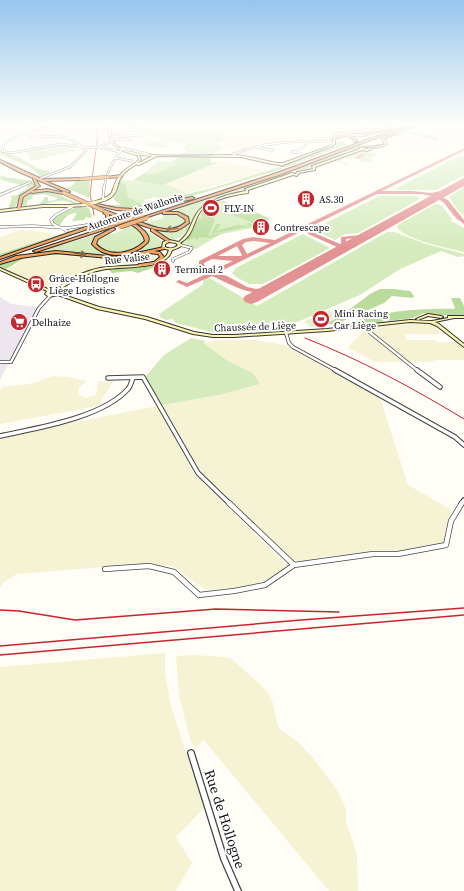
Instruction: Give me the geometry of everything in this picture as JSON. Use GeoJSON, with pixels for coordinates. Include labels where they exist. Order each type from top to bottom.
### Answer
{"type":"FeatureCollection","features":[{"type":"Feature","properties":{"kind":"highway"},"geometry":{"type":"LineString","coordinates":[[5,167],[33,180],[97,203],[117,217],[142,230],[147,236],[147,242],[139,248],[125,253],[112,253],[98,249],[94,244],[96,238],[113,229],[117,225],[144,216],[168,213],[182,214],[187,218],[188,222],[180,228],[166,230],[151,227],[130,220]]}},
{"type":"Feature","properties":{"kind":"highway"},"geometry":{"type":"LineString","coordinates":[[10,167],[33,180],[38,186],[20,199],[18,209]]}},
{"type":"Feature","properties":{"kind":"highway","name":"Autoroute de Wallonie"},"geometry":{"type":"LineString","coordinates":[[0,260],[16,258],[293,167]]}},
{"type":"Feature","properties":{"kind":"highway","name":"Autoroute de Wallonie"},"geometry":{"type":"LineString","coordinates":[[144,216],[298,167]]}},
{"type":"Feature","properties":{"kind":"highway"},"geometry":{"type":"LineString","coordinates":[[33,180],[50,181],[120,176]]}},
{"type":"Feature","properties":{"kind":"highway"},"geometry":{"type":"LineString","coordinates":[[65,192],[62,184],[81,179]]}},
{"type":"Feature","properties":{"kind":"highway"},"geometry":{"type":"LineString","coordinates":[[27,194],[44,190],[65,192],[102,210],[108,211],[138,209],[205,195]]}},
{"type":"Feature","properties":{"kind":"highway"},"geometry":{"type":"LineString","coordinates":[[158,214],[196,200]]}},
{"type":"Feature","properties":{"kind":"highway"},"geometry":{"type":"LineString","coordinates":[[108,211],[152,230],[169,241]]}},
{"type":"Feature","properties":{"kind":"highway"},"geometry":{"type":"LineString","coordinates":[[0,260],[99,224],[108,218],[108,211]]}},
{"type":"Feature","properties":{"kind":"highway"},"geometry":{"type":"LineString","coordinates":[[117,217],[149,230],[164,243]]}},
{"type":"Feature","properties":{"kind":"highway","name":"Autoroute de Wallonie"},"geometry":{"type":"LineString","coordinates":[[0,260],[117,225]]}},
{"type":"Feature","properties":{"kind":"highway"},"geometry":{"type":"LineString","coordinates":[[31,253],[113,229]]}},
{"type":"Feature","properties":{"kind":"highway"},"geometry":{"type":"LineString","coordinates":[[16,258],[60,252],[113,258],[128,257],[164,248]]}},
{"type":"Feature","properties":{"kind":"highway"},"geometry":{"type":"LineString","coordinates":[[140,265],[156,262],[162,256],[159,253],[154,252],[141,253]]}},
{"type":"Feature","properties":{"kind":"main road"},"geometry":{"type":"LineString","coordinates":[[0,211],[97,203],[115,194],[120,176],[133,167]]}},
{"type":"Feature","properties":{"kind":"main road"},"geometry":{"type":"LineString","coordinates":[[189,232],[174,241],[169,241],[162,245],[164,248],[171,249],[179,245],[189,232],[200,212],[206,206],[217,200],[247,191],[292,173],[297,174],[309,169],[314,169],[315,167]]}},
{"type":"Feature","properties":{"kind":"main road"},"geometry":{"type":"LineString","coordinates":[[174,241],[179,245]]}},
{"type":"Feature","properties":{"kind":"main road","name":"Rue Valise"},"geometry":{"type":"LineString","coordinates":[[58,289],[91,272],[110,267],[160,262],[168,256],[171,249]]}},
{"type":"Feature","properties":{"kind":"main road"},"geometry":{"type":"LineString","coordinates":[[0,269],[49,290],[58,289],[60,292],[50,296],[47,293],[49,290]]}},
{"type":"Feature","properties":{"kind":"main road","name":"Chaussée de Liège"},"geometry":{"type":"LineString","coordinates":[[58,294],[92,306],[146,318],[180,330],[203,335],[228,336],[286,333],[410,321],[428,321]]}},
{"type":"Feature","properties":{"kind":"main road","name":"Chaussée de Liège"},"geometry":{"type":"LineString","coordinates":[[410,321],[428,315],[436,320],[464,317]]}},
{"type":"Feature","properties":{"kind":"main road"},"geometry":{"type":"LineString","coordinates":[[424,317],[428,321],[436,320],[464,346]]}},
{"type":"Feature","properties":{"kind":"street"},"geometry":{"type":"LineString","coordinates":[[41,178],[68,169],[70,167]]}},
{"type":"Feature","properties":{"kind":"street"},"geometry":{"type":"LineString","coordinates":[[105,200],[103,199],[105,178],[110,167]]}},
{"type":"Feature","properties":{"kind":"street"},"geometry":{"type":"LineString","coordinates":[[0,195],[33,180]]}},
{"type":"Feature","properties":{"kind":"street"},"geometry":{"type":"LineString","coordinates":[[67,231],[51,222],[52,218],[56,215],[73,206]]}},
{"type":"Feature","properties":{"kind":"street"},"geometry":{"type":"LineString","coordinates":[[0,227],[32,226],[60,228],[93,224]]}},
{"type":"Feature","properties":{"kind":"street"},"geometry":{"type":"LineString","coordinates":[[173,261],[173,259],[189,252],[188,248],[179,245]]}},
{"type":"Feature","properties":{"kind":"street"},"geometry":{"type":"LineString","coordinates":[[0,362],[11,362],[39,308],[50,296]]}},
{"type":"Feature","properties":{"kind":"street"},"geometry":{"type":"LineString","coordinates":[[362,326],[407,363],[440,386]]}},
{"type":"Feature","properties":{"kind":"street"},"geometry":{"type":"LineString","coordinates":[[286,333],[289,343],[293,347],[455,437],[464,445]]}},
{"type":"Feature","properties":{"kind":"street"},"geometry":{"type":"LineString","coordinates":[[108,378],[143,377],[198,473],[294,565]]}},
{"type":"Feature","properties":{"kind":"street"},"geometry":{"type":"LineString","coordinates":[[0,436],[74,418],[102,408],[129,388],[133,378]]}},
{"type":"Feature","properties":{"kind":"street"},"geometry":{"type":"LineString","coordinates":[[105,568],[149,566],[174,572],[199,595],[234,591],[265,585],[294,565],[366,555],[398,554],[446,545],[447,527],[455,510],[464,500]]}},
{"type":"Feature","properties":{"kind":"street","name":"Rue de Hollogne"},"geometry":{"type":"LineString","coordinates":[[191,753],[224,859],[238,891]]}},
{"type":"Feature","properties":{"kind":"shaded area"},"geometry":{"type":"Polygon","coordinates":[[[207,167],[246,167],[262,170],[263,172],[187,193],[166,184],[207,167]]]}},
{"type":"Feature","properties":{"kind":"shaded area"},"geometry":{"type":"Polygon","coordinates":[[[20,230],[56,235],[0,254],[0,237],[20,230]]]}},
{"type":"Feature","properties":{"kind":"shaded area"},"geometry":{"type":"Polygon","coordinates":[[[154,253],[159,256],[156,261],[100,268],[89,271],[57,288],[50,289],[5,270],[15,266],[22,260],[34,257],[56,255],[74,257],[77,255],[97,259],[124,260],[154,253]]]}},
{"type":"Feature","properties":{"kind":"shaded area"},"geometry":{"type":"Polygon","coordinates":[[[0,297],[11,304],[38,307],[0,380],[0,297]]]}},
{"type":"Feature","properties":{"kind":"shaded area"},"geometry":{"type":"Polygon","coordinates":[[[427,323],[445,334],[404,334],[407,340],[457,342],[464,349],[464,360],[435,360],[435,362],[408,361],[367,328],[427,323]]]}},
{"type":"Feature","properties":{"kind":"shaded area"},"geometry":{"type":"Polygon","coordinates":[[[364,330],[403,362],[375,362],[348,348],[364,330]]]}},
{"type":"Feature","properties":{"kind":"shaded area"},"geometry":{"type":"Polygon","coordinates":[[[220,340],[255,340],[285,345],[380,398],[408,485],[452,510],[446,529],[445,540],[441,544],[397,553],[327,556],[302,562],[289,559],[199,471],[162,405],[219,395],[253,373],[228,361],[203,343],[220,340]]]}},
{"type":"Feature","properties":{"kind":"shaded area"},"geometry":{"type":"Polygon","coordinates":[[[53,376],[87,381],[79,388],[78,392],[79,395],[86,398],[95,395],[98,381],[113,382],[98,406],[0,424],[0,392],[2,387],[31,384],[53,376]]]}},
{"type":"Feature","properties":{"kind":"shaded area"},"geometry":{"type":"Polygon","coordinates":[[[157,406],[196,476],[288,566],[266,581],[255,585],[233,588],[205,590],[173,566],[141,564],[17,574],[5,581],[0,587],[0,437],[157,406]]]}},
{"type":"Feature","properties":{"kind":"shaded area"},"geometry":{"type":"Polygon","coordinates":[[[165,653],[165,673],[171,706],[204,808],[176,837],[192,863],[176,891],[0,891],[0,667],[165,653]]]}},
{"type":"Feature","properties":{"kind":"shaded area"},"geometry":{"type":"Polygon","coordinates":[[[194,655],[226,657],[232,659],[267,691],[273,703],[279,728],[298,742],[313,758],[337,790],[346,809],[346,821],[357,854],[358,891],[329,891],[203,739],[195,749],[190,739],[179,696],[176,656],[194,655]]]}},
{"type":"Feature","properties":{"kind":"green space"},"geometry":{"type":"Polygon","coordinates":[[[30,167],[35,167],[45,171],[49,171],[50,174],[41,177],[30,167]]]}},
{"type":"Feature","properties":{"kind":"green space"},"geometry":{"type":"Polygon","coordinates":[[[152,167],[171,167],[154,174],[145,173],[152,167]]]}},
{"type":"Feature","properties":{"kind":"green space"},"geometry":{"type":"Polygon","coordinates":[[[171,167],[208,167],[163,185],[133,180],[145,173],[153,174],[171,167]]]}},
{"type":"Feature","properties":{"kind":"green space"},"geometry":{"type":"Polygon","coordinates":[[[279,167],[282,169],[176,201],[130,209],[114,208],[105,205],[121,205],[113,199],[117,192],[119,182],[122,181],[126,186],[128,197],[142,204],[213,188],[279,167]]]}},
{"type":"Feature","properties":{"kind":"green space"},"geometry":{"type":"Polygon","coordinates":[[[302,167],[312,167],[294,171],[290,171],[302,167]]]}},
{"type":"Feature","properties":{"kind":"green space"},"geometry":{"type":"Polygon","coordinates":[[[438,167],[464,167],[464,175],[436,190],[395,189],[438,167]]]}},
{"type":"Feature","properties":{"kind":"green space"},"geometry":{"type":"Polygon","coordinates":[[[288,172],[290,174],[249,189],[241,190],[205,206],[195,218],[187,232],[175,240],[170,240],[154,230],[173,230],[181,228],[189,222],[189,219],[184,215],[167,212],[288,172]]]}},
{"type":"Feature","properties":{"kind":"green space"},"geometry":{"type":"Polygon","coordinates":[[[0,176],[30,181],[36,185],[33,189],[20,196],[15,207],[8,209],[12,197],[10,196],[17,195],[29,187],[1,180],[0,176]]]}},
{"type":"Feature","properties":{"kind":"green space"},"geometry":{"type":"Polygon","coordinates":[[[90,179],[89,198],[65,187],[71,187],[77,180],[90,179]]]}},
{"type":"Feature","properties":{"kind":"green space"},"geometry":{"type":"Polygon","coordinates":[[[120,179],[166,184],[187,193],[157,199],[155,197],[144,200],[147,203],[142,204],[128,197],[126,186],[122,181],[119,182],[120,179]]]}},
{"type":"Feature","properties":{"kind":"green space"},"geometry":{"type":"Polygon","coordinates":[[[464,187],[464,215],[457,209],[449,197],[464,187]]]}},
{"type":"Feature","properties":{"kind":"green space"},"geometry":{"type":"Polygon","coordinates":[[[45,191],[80,204],[62,201],[39,205],[45,197],[48,197],[48,201],[58,198],[43,194],[31,196],[33,197],[32,199],[28,200],[26,206],[21,205],[24,197],[27,195],[33,192],[45,191]]]}},
{"type":"Feature","properties":{"kind":"green space"},"geometry":{"type":"Polygon","coordinates":[[[379,196],[416,196],[420,199],[358,233],[345,234],[335,240],[317,231],[318,227],[379,196]]]}},
{"type":"Feature","properties":{"kind":"green space"},"geometry":{"type":"Polygon","coordinates":[[[185,200],[130,217],[123,214],[127,211],[185,200]]]}},
{"type":"Feature","properties":{"kind":"green space"},"geometry":{"type":"Polygon","coordinates":[[[220,200],[232,206],[252,211],[270,219],[261,222],[259,227],[221,234],[196,249],[182,245],[180,242],[189,233],[203,210],[211,211],[215,208],[221,207],[221,203],[215,203],[220,200]]]}},
{"type":"Feature","properties":{"kind":"green space"},"geometry":{"type":"Polygon","coordinates":[[[223,201],[245,209],[251,208],[253,211],[270,219],[262,221],[260,225],[258,225],[223,211],[228,206],[221,202],[223,201]]]}},
{"type":"Feature","properties":{"kind":"green space"},"geometry":{"type":"Polygon","coordinates":[[[435,204],[441,205],[452,219],[451,221],[464,228],[464,252],[437,246],[410,237],[397,228],[398,225],[435,204]]]}},
{"type":"Feature","properties":{"kind":"green space"},"geometry":{"type":"Polygon","coordinates":[[[83,206],[89,208],[92,216],[91,218],[86,217],[84,220],[72,221],[77,213],[74,213],[66,217],[59,227],[53,224],[52,220],[56,215],[64,211],[83,206]]]}},
{"type":"Feature","properties":{"kind":"green space"},"geometry":{"type":"Polygon","coordinates":[[[204,210],[213,213],[207,217],[212,217],[215,220],[208,236],[227,232],[210,238],[198,237],[199,238],[197,240],[194,238],[186,241],[199,218],[201,219],[206,217],[202,217],[201,214],[204,210]]]}},
{"type":"Feature","properties":{"kind":"green space"},"geometry":{"type":"Polygon","coordinates":[[[163,214],[175,214],[185,217],[186,222],[182,226],[172,229],[154,227],[144,223],[163,218],[163,214]]]}},
{"type":"Feature","properties":{"kind":"green space"},"geometry":{"type":"Polygon","coordinates":[[[250,223],[253,226],[211,234],[216,224],[221,224],[215,231],[238,225],[250,226],[246,224],[250,223]]]}},
{"type":"Feature","properties":{"kind":"green space"},"geometry":{"type":"Polygon","coordinates":[[[88,225],[93,225],[0,257],[0,254],[88,225]]]}},
{"type":"Feature","properties":{"kind":"green space"},"geometry":{"type":"Polygon","coordinates":[[[131,225],[144,234],[145,240],[136,249],[116,252],[103,249],[96,243],[100,236],[115,233],[131,225]]]}},
{"type":"Feature","properties":{"kind":"green space"},"geometry":{"type":"Polygon","coordinates":[[[143,228],[162,241],[161,247],[117,258],[63,252],[33,254],[100,233],[95,237],[93,243],[97,249],[111,254],[130,252],[145,245],[149,240],[148,234],[143,228]]]}},
{"type":"Feature","properties":{"kind":"green space"},"geometry":{"type":"Polygon","coordinates":[[[387,232],[394,232],[426,244],[464,254],[464,256],[458,257],[441,251],[400,269],[360,295],[281,329],[219,333],[176,323],[172,319],[166,320],[160,317],[162,312],[203,284],[203,280],[208,277],[257,306],[387,232]]]}},
{"type":"Feature","properties":{"kind":"green space"},"geometry":{"type":"Polygon","coordinates":[[[303,234],[330,248],[263,284],[249,284],[232,273],[236,268],[303,234]]]}},
{"type":"Feature","properties":{"kind":"green space"},"geometry":{"type":"Polygon","coordinates":[[[54,253],[76,255],[74,256],[34,256],[54,253]]]}},
{"type":"Feature","properties":{"kind":"green space"},"geometry":{"type":"Polygon","coordinates":[[[32,256],[21,260],[5,269],[0,267],[0,265],[32,256]]]}},
{"type":"Feature","properties":{"kind":"green space"},"geometry":{"type":"Polygon","coordinates":[[[152,265],[155,267],[138,273],[131,271],[112,273],[108,269],[152,265]]]}},
{"type":"Feature","properties":{"kind":"green space"},"geometry":{"type":"Polygon","coordinates":[[[380,289],[410,291],[414,296],[413,298],[392,296],[384,303],[336,324],[326,324],[342,315],[370,294],[380,289]]]}},
{"type":"Feature","properties":{"kind":"green space"},"geometry":{"type":"Polygon","coordinates":[[[451,298],[460,298],[464,306],[464,315],[437,315],[424,313],[413,318],[354,325],[355,321],[378,315],[417,310],[454,309],[455,308],[451,298]]]}},
{"type":"Feature","properties":{"kind":"green space","name":"Mini Racing Car Liège"},"geometry":{"type":"Polygon","coordinates":[[[330,310],[338,317],[314,327],[310,327],[305,321],[330,310]]]}},
{"type":"Feature","properties":{"kind":"green space"},"geometry":{"type":"Polygon","coordinates":[[[191,338],[206,341],[203,343],[228,361],[253,373],[260,384],[219,395],[162,405],[145,377],[164,355],[191,338]]]}},
{"type":"Feature","properties":{"kind":"taxiway"},"geometry":{"type":"LineString","coordinates":[[312,224],[428,167]]}},
{"type":"Feature","properties":{"kind":"taxiway"},"geometry":{"type":"LineString","coordinates":[[432,194],[448,190]]}},
{"type":"Feature","properties":{"kind":"taxiway"},"geometry":{"type":"LineString","coordinates":[[378,193],[412,192],[437,196],[446,201],[458,217],[464,222]]}},
{"type":"Feature","properties":{"kind":"taxiway"},"geometry":{"type":"LineString","coordinates":[[213,273],[312,224]]}},
{"type":"Feature","properties":{"kind":"taxiway"},"geometry":{"type":"LineString","coordinates":[[312,224],[308,228],[310,233],[339,246],[348,245]]}},
{"type":"Feature","properties":{"kind":"taxiway"},"geometry":{"type":"LineString","coordinates":[[348,245],[343,243],[343,238],[368,235]]}},
{"type":"Feature","properties":{"kind":"taxiway"},"geometry":{"type":"LineString","coordinates":[[348,245],[362,238]]}},
{"type":"Feature","properties":{"kind":"taxiway"},"geometry":{"type":"LineString","coordinates":[[241,242],[253,239],[275,242]]}},
{"type":"Feature","properties":{"kind":"taxiway"},"geometry":{"type":"LineString","coordinates":[[212,257],[234,259],[243,258],[245,255],[239,245],[241,242]]}},
{"type":"Feature","properties":{"kind":"taxiway"},"geometry":{"type":"LineString","coordinates":[[213,273],[201,265],[201,262],[241,242]]}},
{"type":"Feature","properties":{"kind":"taxiway"},"geometry":{"type":"LineString","coordinates":[[179,282],[187,285],[213,273]]}},
{"type":"Feature","properties":{"kind":"taxiway"},"geometry":{"type":"LineString","coordinates":[[213,273],[228,280]]}},
{"type":"Feature","properties":{"kind":"taxiway"},"geometry":{"type":"LineString","coordinates":[[225,277],[245,288],[256,291],[266,290],[283,282]]}},
{"type":"Feature","properties":{"kind":"runway"},"geometry":{"type":"LineString","coordinates":[[251,299],[464,181]]}},
{"type":"Feature","properties":{"kind":"tunnel"},"geometry":{"type":"LineString","coordinates":[[283,168],[290,172]]}},
{"type":"Feature","properties":{"kind":"railway"},"geometry":{"type":"LineString","coordinates":[[94,167],[90,194],[94,215]]}},
{"type":"Feature","properties":{"kind":"railway"},"geometry":{"type":"LineString","coordinates":[[305,338],[386,375],[426,396],[464,419]]}},
{"type":"Feature","properties":{"kind":"railway"},"geometry":{"type":"LineString","coordinates":[[0,646],[301,620],[464,608]]}},
{"type":"Feature","properties":{"kind":"railway"},"geometry":{"type":"LineString","coordinates":[[0,610],[19,611],[75,620],[216,609],[339,612]]}},
{"type":"Feature","properties":{"kind":"railway"},"geometry":{"type":"LineString","coordinates":[[0,655],[464,615]]}},
{"type":"Feature","properties":{"kind":"place","name":"AS.30"},"geometry":{"type":"Point","coordinates":[306,199]}},
{"type":"Feature","properties":{"kind":"place","name":"FLY-IN"},"geometry":{"type":"Point","coordinates":[211,208]}},
{"type":"Feature","properties":{"kind":"place","name":"Contrescape"},"geometry":{"type":"Point","coordinates":[261,227]}},
{"type":"Feature","properties":{"kind":"place","name":"Terminal 2"},"geometry":{"type":"Point","coordinates":[162,269]}},
{"type":"Feature","properties":{"kind":"place","name":"Grâce-Hollogne Liège Logistics"},"geometry":{"type":"Point","coordinates":[36,284]}},
{"type":"Feature","properties":{"kind":"place","name":"Mini Racing Car Liège"},"geometry":{"type":"Point","coordinates":[321,319]}},
{"type":"Feature","properties":{"kind":"place","name":"Delhaize"},"geometry":{"type":"Point","coordinates":[19,322]}}]}
